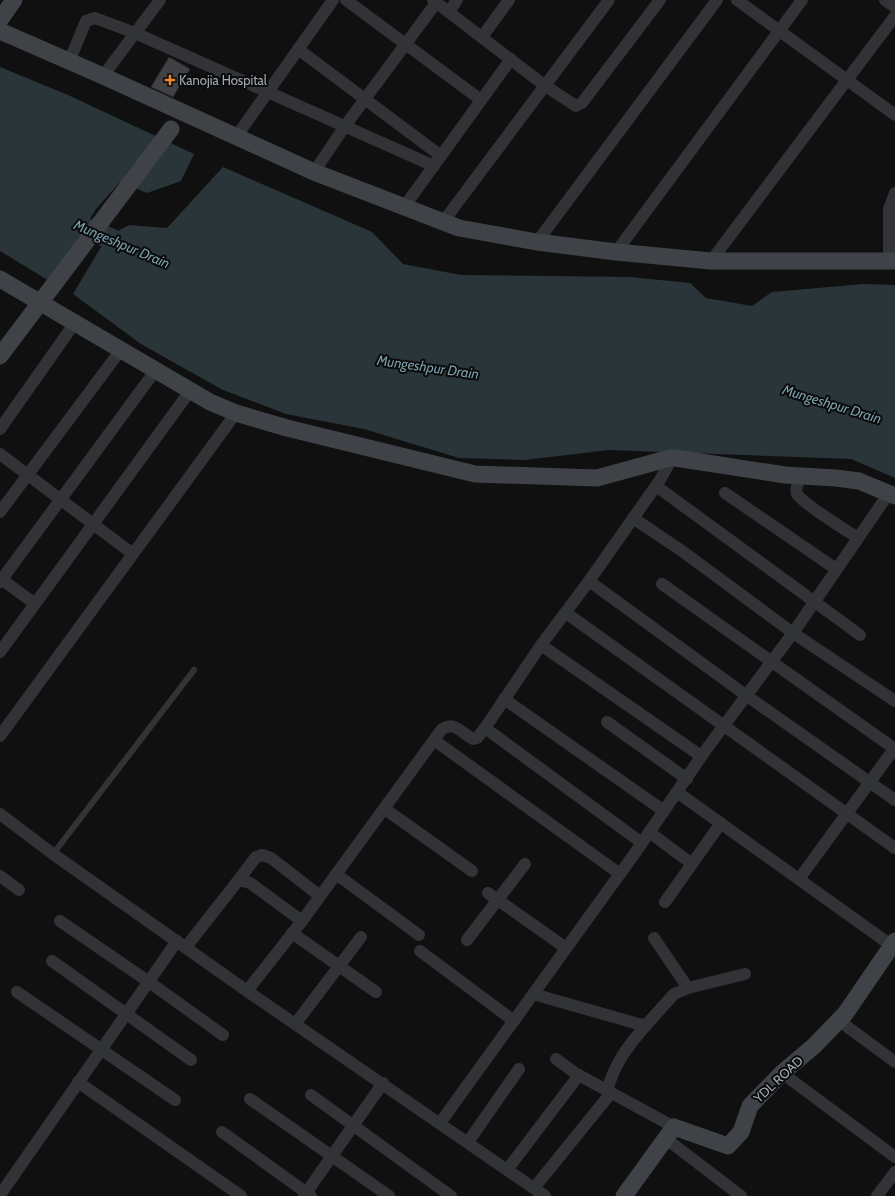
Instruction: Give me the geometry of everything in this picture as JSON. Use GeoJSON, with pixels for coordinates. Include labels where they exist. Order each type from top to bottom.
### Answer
{"type":"FeatureCollection","features":[{"type":"Feature","properties":{"kind":"street"},"geometry":{"type":"LineString","coordinates":[[0,20],[14,0]]}},
{"type":"Feature","properties":{"kind":"street"},"geometry":{"type":"LineString","coordinates":[[103,76],[160,0]]}},
{"type":"Feature","properties":{"kind":"street"},"geometry":{"type":"LineString","coordinates":[[236,137],[333,0]]}},
{"type":"Feature","properties":{"kind":"street"},"geometry":{"type":"LineString","coordinates":[[346,0],[481,100]]}},
{"type":"Feature","properties":{"kind":"street"},"geometry":{"type":"LineString","coordinates":[[449,12],[458,0]]}},
{"type":"Feature","properties":{"kind":"street"},"geometry":{"type":"LineString","coordinates":[[482,37],[509,0]]}},
{"type":"Feature","properties":{"kind":"street"},"geometry":{"type":"LineString","coordinates":[[443,222],[609,0]]}},
{"type":"Feature","properties":{"kind":"street"},"geometry":{"type":"LineString","coordinates":[[314,172],[434,1],[570,104],[579,106],[660,0]]}},
{"type":"Feature","properties":{"kind":"street"},"geometry":{"type":"LineString","coordinates":[[537,242],[717,0]]}},
{"type":"Feature","properties":{"kind":"street"},"geometry":{"type":"LineString","coordinates":[[737,0],[895,115]]}},
{"type":"Feature","properties":{"kind":"street"},"geometry":{"type":"LineString","coordinates":[[616,252],[802,0]]}},
{"type":"Feature","properties":{"kind":"street"},"geometry":{"type":"LineString","coordinates":[[885,0],[895,7]]}},
{"type":"Feature","properties":{"kind":"street"},"geometry":{"type":"LineString","coordinates":[[711,261],[895,16]]}},
{"type":"Feature","properties":{"kind":"street"},"geometry":{"type":"LineString","coordinates":[[70,62],[84,25],[89,18],[94,18],[135,32],[345,126],[437,161]]}},
{"type":"Feature","properties":{"kind":"street"},"geometry":{"type":"LineString","coordinates":[[0,32],[103,76],[314,172],[459,228],[537,242],[616,252],[711,261],[892,261],[889,210],[895,193]]}},
{"type":"Feature","properties":{"kind":"street"},"geometry":{"type":"LineString","coordinates":[[298,49],[365,99],[437,161]]}},
{"type":"Feature","properties":{"kind":"street"},"geometry":{"type":"LineString","coordinates":[[404,207],[511,59]]}},
{"type":"Feature","properties":{"kind":"street"},"geometry":{"type":"LineString","coordinates":[[0,356],[183,112]]}},
{"type":"Feature","properties":{"kind":"street"},"geometry":{"type":"LineString","coordinates":[[0,279],[44,298],[74,324],[210,402],[236,413],[302,432],[475,474],[597,478],[672,458],[800,476],[858,481],[892,494],[858,538],[793,633],[701,756],[642,844],[440,1124]]}},
{"type":"Feature","properties":{"kind":"street"},"geometry":{"type":"LineString","coordinates":[[0,429],[74,324]]}},
{"type":"Feature","properties":{"kind":"street"},"geometry":{"type":"LineString","coordinates":[[0,512],[120,351]]}},
{"type":"Feature","properties":{"kind":"street"},"geometry":{"type":"LineString","coordinates":[[35,604],[1,580],[155,371]]}},
{"type":"Feature","properties":{"kind":"street"},"geometry":{"type":"LineString","coordinates":[[0,652],[190,391]]}},
{"type":"Feature","properties":{"kind":"street"},"geometry":{"type":"LineString","coordinates":[[0,736],[236,413]]}},
{"type":"Feature","properties":{"kind":"street"},"geometry":{"type":"LineString","coordinates":[[0,454],[133,554]]}},
{"type":"Feature","properties":{"kind":"street"},"geometry":{"type":"LineString","coordinates":[[247,991],[302,922],[442,729],[448,726],[455,726],[473,739],[477,738],[485,728],[541,645],[566,613],[656,486],[672,458]]}},
{"type":"Feature","properties":{"kind":"street"},"geometry":{"type":"LineString","coordinates":[[800,476],[796,490],[797,494],[858,538]]}},
{"type":"Feature","properties":{"kind":"street"},"geometry":{"type":"LineString","coordinates":[[656,486],[860,635]]}},
{"type":"Feature","properties":{"kind":"street"},"geometry":{"type":"LineString","coordinates":[[725,493],[836,569]]}},
{"type":"Feature","properties":{"kind":"street"},"geometry":{"type":"LineString","coordinates":[[633,518],[682,551],[793,633],[895,702]]}},
{"type":"Feature","properties":{"kind":"street"},"geometry":{"type":"LineString","coordinates":[[589,581],[747,696],[895,800]]}},
{"type":"Feature","properties":{"kind":"street"},"geometry":{"type":"LineString","coordinates":[[662,584],[771,663],[895,749],[799,879]]}},
{"type":"Feature","properties":{"kind":"street"},"geometry":{"type":"LineString","coordinates":[[566,613],[725,725],[895,848]]}},
{"type":"Feature","properties":{"kind":"street"},"geometry":{"type":"LineString","coordinates":[[541,645],[701,756]]}},
{"type":"Feature","properties":{"kind":"street"},"geometry":{"type":"LineString","coordinates":[[504,699],[664,811]]}},
{"type":"Feature","properties":{"kind":"street"},"geometry":{"type":"LineString","coordinates":[[608,722],[687,778]]}},
{"type":"Feature","properties":{"kind":"street"},"geometry":{"type":"LineString","coordinates":[[485,728],[642,844]]}},
{"type":"Feature","properties":{"kind":"street"},"geometry":{"type":"LineString","coordinates":[[434,740],[620,874]]}},
{"type":"Feature","properties":{"kind":"street"},"geometry":{"type":"LineString","coordinates":[[677,792],[894,945]]}},
{"type":"Feature","properties":{"kind":"street"},"geometry":{"type":"LineString","coordinates":[[385,809],[472,871]]}},
{"type":"Feature","properties":{"kind":"street"},"geometry":{"type":"LineString","coordinates":[[0,814],[53,854],[247,991],[296,1023],[545,1196]]}},
{"type":"Feature","properties":{"kind":"street"},"geometry":{"type":"LineString","coordinates":[[666,902],[721,823]]}},
{"type":"Feature","properties":{"kind":"street"},"geometry":{"type":"LineString","coordinates":[[649,832],[692,864]]}},
{"type":"Feature","properties":{"kind":"street"},"geometry":{"type":"LineString","coordinates":[[0,1195],[148,982],[237,882],[256,857],[262,855],[271,858],[320,896]]}},
{"type":"Feature","properties":{"kind":"street"},"geometry":{"type":"LineString","coordinates":[[467,940],[493,897],[525,864]]}},
{"type":"Feature","properties":{"kind":"street"},"geometry":{"type":"LineString","coordinates":[[336,874],[419,935]]}},
{"type":"Feature","properties":{"kind":"street"},"geometry":{"type":"LineString","coordinates":[[0,876],[19,890]]}},
{"type":"Feature","properties":{"kind":"street"},"geometry":{"type":"LineString","coordinates":[[237,882],[244,880],[250,883],[302,922]]}},
{"type":"Feature","properties":{"kind":"street"},"geometry":{"type":"LineString","coordinates":[[493,897],[566,948]]}},
{"type":"Feature","properties":{"kind":"street"},"geometry":{"type":"LineString","coordinates":[[60,921],[223,1035]]}},
{"type":"Feature","properties":{"kind":"street"},"geometry":{"type":"LineString","coordinates":[[292,933],[376,992]]}},
{"type":"Feature","properties":{"kind":"street"},"geometry":{"type":"LineString","coordinates":[[296,1023],[361,937]]}},
{"type":"Feature","properties":{"kind":"street"},"geometry":{"type":"LineString","coordinates":[[654,938],[688,988]]}},
{"type":"Feature","properties":{"kind":"street","name":"YDL ROAD"},"geometry":{"type":"LineString","coordinates":[[669,1133],[728,1146],[741,1132],[750,1106],[782,1073],[814,1046],[838,1020],[894,945]]}},
{"type":"Feature","properties":{"kind":"street"},"geometry":{"type":"LineString","coordinates":[[420,951],[514,1021]]}},
{"type":"Feature","properties":{"kind":"street"},"geometry":{"type":"LineString","coordinates":[[52,961],[191,1060]]}},
{"type":"Feature","properties":{"kind":"street"},"geometry":{"type":"LineString","coordinates":[[534,1188],[609,1092],[612,1074],[625,1050],[674,994],[688,988],[745,974]]}},
{"type":"Feature","properties":{"kind":"street"},"geometry":{"type":"LineString","coordinates":[[17,992],[175,1100]]}},
{"type":"Feature","properties":{"kind":"street"},"geometry":{"type":"LineString","coordinates":[[533,994],[642,1025],[647,1024]]}},
{"type":"Feature","properties":{"kind":"street"},"geometry":{"type":"LineString","coordinates":[[838,1020],[895,1062]]}},
{"type":"Feature","properties":{"kind":"street"},"geometry":{"type":"LineString","coordinates":[[556,1059],[579,1075],[646,1110],[669,1133],[741,1196]]}},
{"type":"Feature","properties":{"kind":"street"},"geometry":{"type":"LineString","coordinates":[[468,1142],[519,1069]]}},
{"type":"Feature","properties":{"kind":"street"},"geometry":{"type":"LineString","coordinates":[[782,1073],[895,1157]]}},
{"type":"Feature","properties":{"kind":"street"},"geometry":{"type":"LineString","coordinates":[[507,1170],[579,1075]]}},
{"type":"Feature","properties":{"kind":"street"},"geometry":{"type":"LineString","coordinates":[[78,1082],[241,1196]]}},
{"type":"Feature","properties":{"kind":"street"},"geometry":{"type":"LineString","coordinates":[[222,1132],[307,1195],[383,1083]]}},
{"type":"Feature","properties":{"kind":"street"},"geometry":{"type":"LineString","coordinates":[[310,1095],[354,1125],[451,1196]]}},
{"type":"Feature","properties":{"kind":"street"},"geometry":{"type":"LineString","coordinates":[[250,1099],[388,1196]]}},
{"type":"Feature","properties":{"kind":"street"},"geometry":{"type":"LineString","coordinates":[[624,1196],[669,1133]]}},
{"type":"Feature","properties":{"kind":"street"},"geometry":{"type":"LineString","coordinates":[[877,1196],[895,1172]]}},
{"type":"Feature","properties":{"kind":"lane"},"geometry":{"type":"LineString","coordinates":[[53,854],[194,670]]}},
{"type":"Feature","properties":{"kind":"water"},"geometry":{"type":"Polygon","coordinates":[[[0,67],[68,95],[194,154],[181,181],[147,193],[120,182],[96,209],[51,282],[0,251],[0,67]]]}},
{"type":"Feature","properties":{"kind":"water"},"geometry":{"type":"Polygon","coordinates":[[[223,167],[372,232],[403,264],[461,275],[630,277],[690,283],[706,298],[752,306],[772,292],[864,284],[895,285],[895,478],[851,459],[609,450],[525,460],[459,458],[364,429],[286,414],[223,390],[141,344],[73,294],[107,237],[129,225],[167,228],[223,167]]]}},
{"type":"Feature","properties":{"kind":"building"},"geometry":{"type":"Polygon","coordinates":[[[169,57],[190,69],[173,97],[151,87],[169,57]]]}},
{"type":"Feature","properties":{"kind":"waterway","name":"Mungeshpur Drain"},"geometry":{"type":"LineString","coordinates":[[58,217],[133,248]]}},
{"type":"Feature","properties":{"kind":"place","name":"Kanojia Hospital"},"geometry":{"type":"Point","coordinates":[170,80]}}]}
